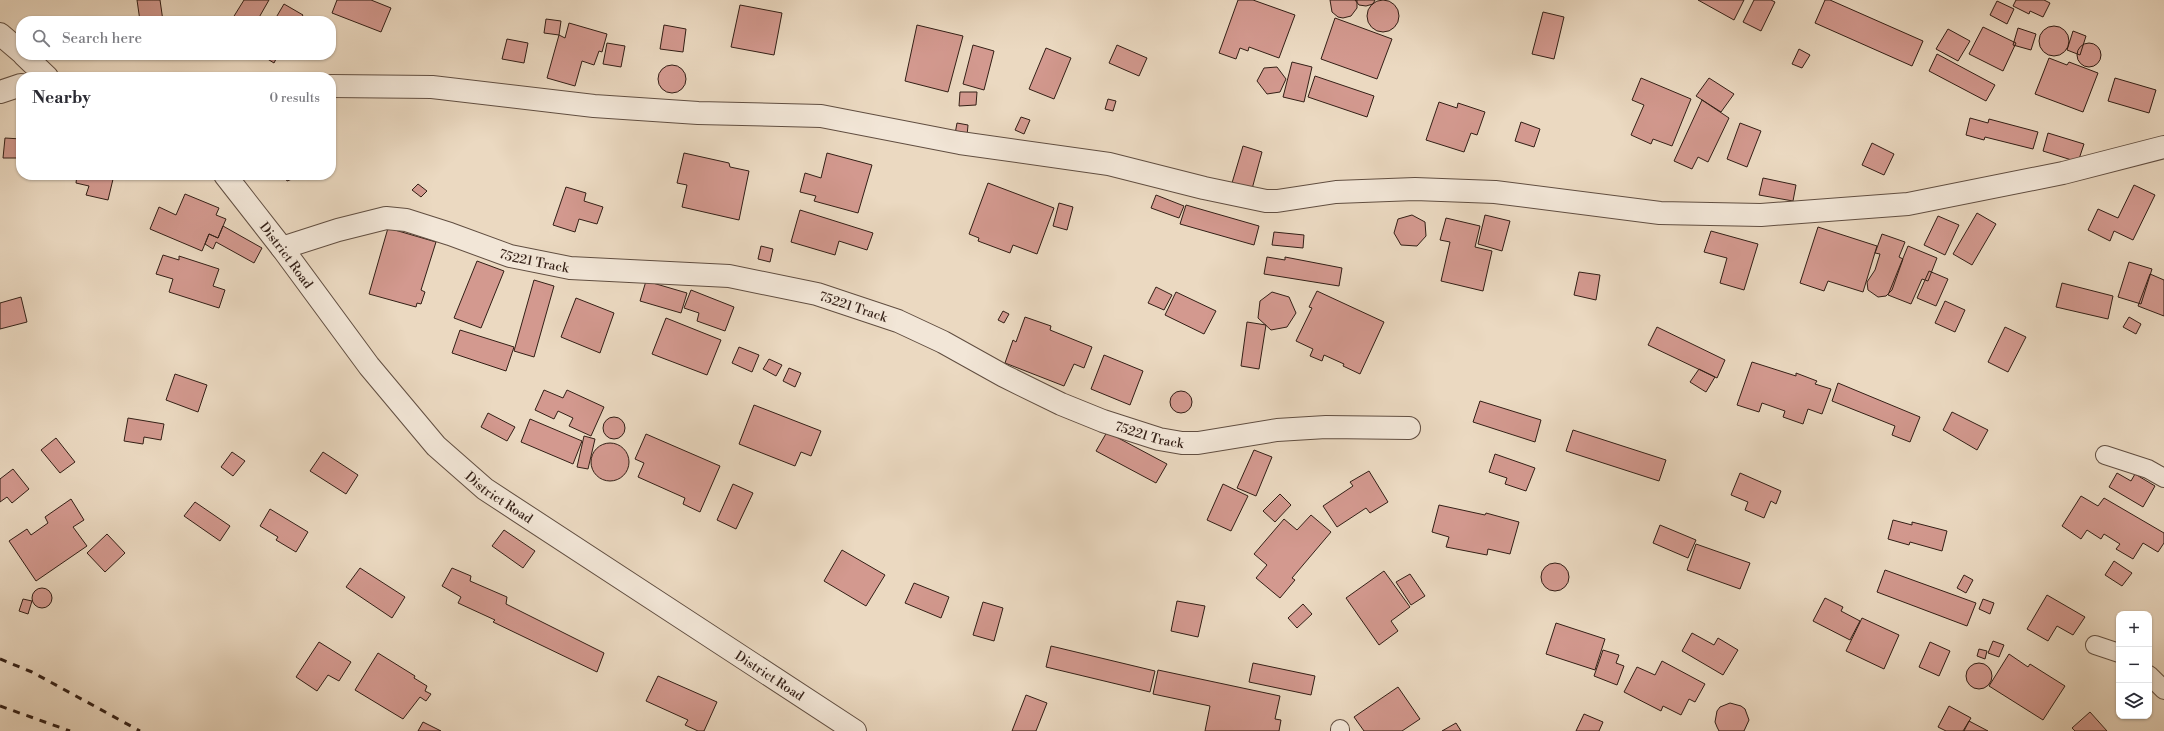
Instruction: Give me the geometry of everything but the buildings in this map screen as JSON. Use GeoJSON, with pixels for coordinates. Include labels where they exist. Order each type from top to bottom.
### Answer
{"type":"FeatureCollection","features":[{"type":"Feature","properties":{"kind":"street"},"geometry":{"type":"LineString","coordinates":[[0,34],[16,48]]}},
{"type":"Feature","properties":{"kind":"street"},"geometry":{"type":"LineString","coordinates":[[29,60],[43,72]]}},
{"type":"Feature","properties":{"kind":"street"},"geometry":{"type":"LineString","coordinates":[[336,86],[432,87],[594,106],[698,113],[821,116],[960,143],[1109,164],[1204,188],[1266,201],[1277,201],[1336,192],[1415,189],[1495,192],[1660,213],[1761,215],[1908,204],[2063,173],[2164,146]]}},
{"type":"Feature","properties":{"kind":"street"},"geometry":{"type":"LineString","coordinates":[[0,92],[16,87]]}},
{"type":"Feature","properties":{"kind":"street","name":"District Road"},"geometry":{"type":"LineString","coordinates":[[228,180],[282,248],[369,366],[431,440],[485,489],[855,731]]}},
{"type":"Feature","properties":{"kind":"street","name":"75221 Track"},"geometry":{"type":"LineString","coordinates":[[282,248],[338,230],[386,218],[406,220],[510,256],[570,268],[729,276],[802,291],[898,321],[943,342],[1004,376],[1061,404],[1103,421],[1159,439],[1182,443],[1198,444],[1277,430],[1326,427],[1409,428]]}},
{"type":"Feature","properties":{"kind":"lane"},"geometry":{"type":"LineString","coordinates":[[2105,455],[2148,469],[2164,478]]}},
{"type":"Feature","properties":{"kind":"lane"},"geometry":{"type":"LineString","coordinates":[[2095,645],[2116,652]]}},
{"type":"Feature","properties":{"kind":"lane"},"geometry":{"type":"LineString","coordinates":[[2152,678],[2164,690]]}},
{"type":"Feature","properties":{"kind":"railway"},"geometry":{"type":"LineString","coordinates":[[0,659],[32,672],[140,731]]}},
{"type":"Feature","properties":{"kind":"railway"},"geometry":{"type":"LineString","coordinates":[[0,706],[70,731]]}}]}
